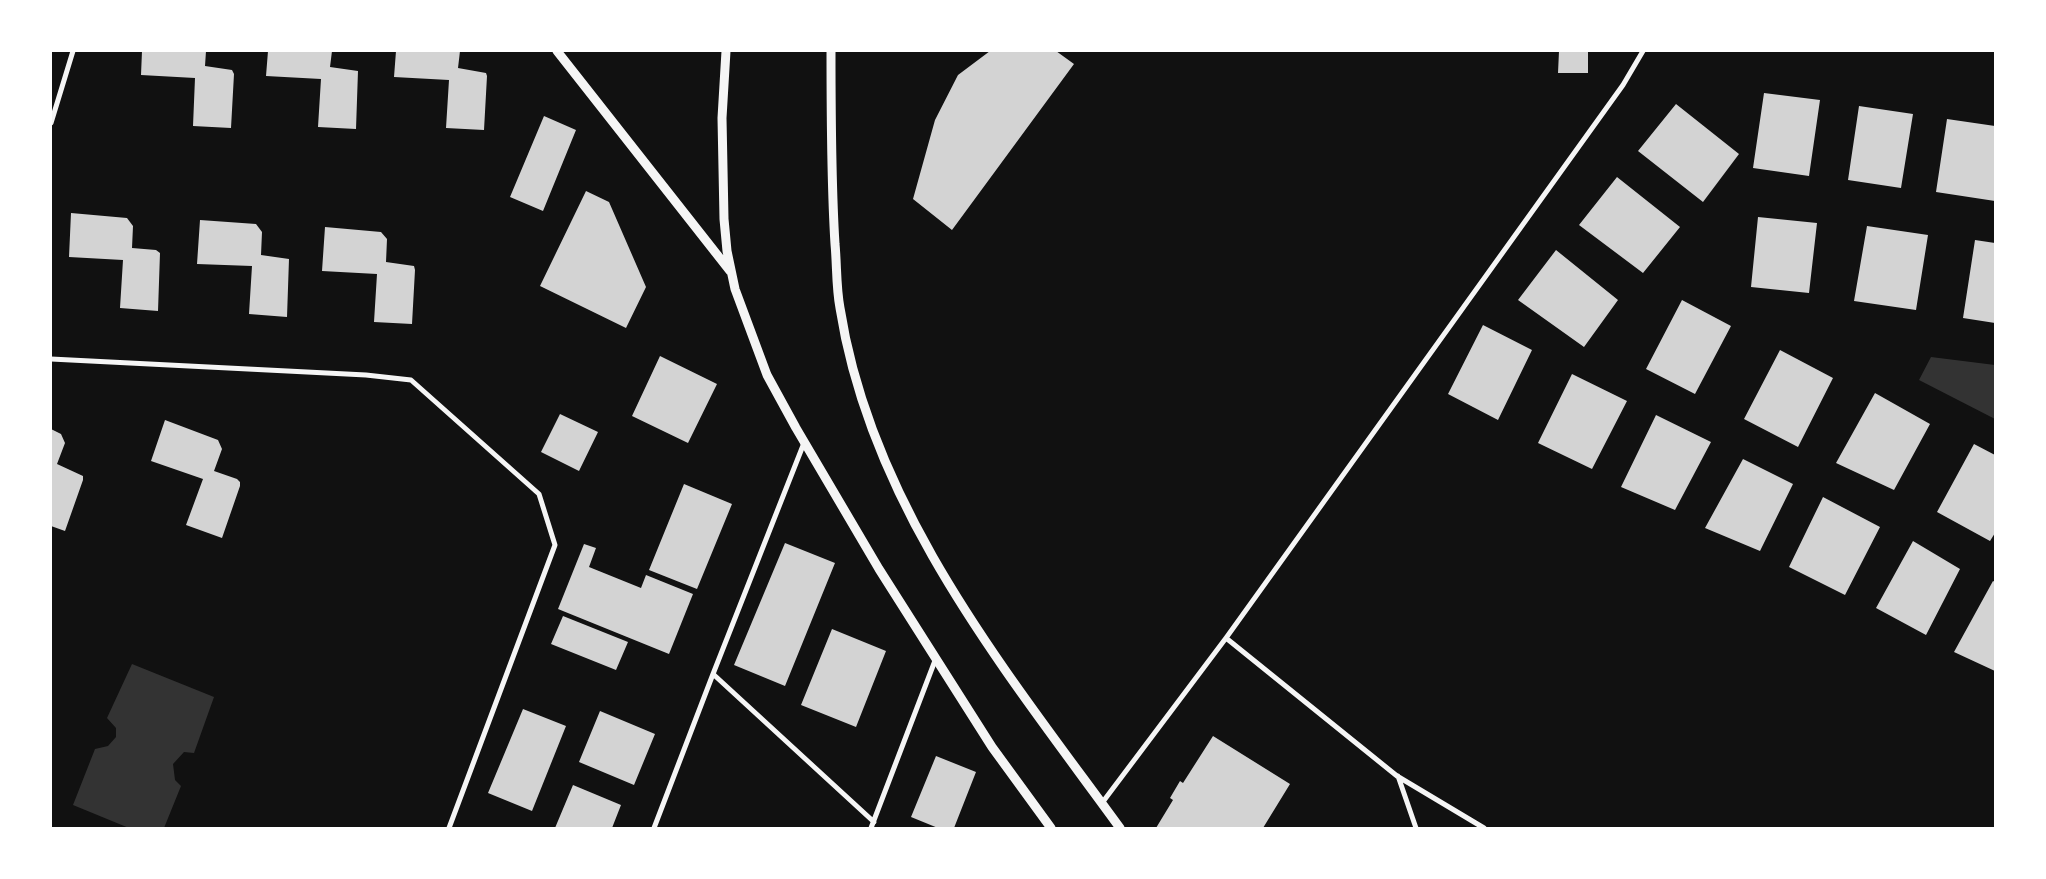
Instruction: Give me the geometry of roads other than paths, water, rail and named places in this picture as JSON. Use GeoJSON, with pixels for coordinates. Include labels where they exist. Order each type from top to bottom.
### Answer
{"type":"FeatureCollection","features":[{"type":"Feature","properties":{"kind":"street"},"geometry":{"type":"LineString","coordinates":[[51,123],[73,51]]}},
{"type":"Feature","properties":{"kind":"street"},"geometry":{"type":"LineString","coordinates":[[557,51],[732,274]]}},
{"type":"Feature","properties":{"kind":"street"},"geometry":{"type":"LineString","coordinates":[[726,51],[722,118],[724,219],[727,251],[735,289],[767,375],[804,443],[874,561],[992,747],[1050,828]]}},
{"type":"Feature","properties":{"kind":"street"},"geometry":{"type":"LineString","coordinates":[[831,51],[833,204],[839,307],[854,373],[870,422],[914,522],[945,577],[1010,676],[1120,828]]}},
{"type":"Feature","properties":{"kind":"street"},"geometry":{"type":"LineString","coordinates":[[1102,803],[1226,638],[1623,85],[1643,51]]}},
{"type":"Feature","properties":{"kind":"street"},"geometry":{"type":"LineString","coordinates":[[51,359],[366,375],[411,380],[539,494],[555,545],[449,828]]}},
{"type":"Feature","properties":{"kind":"street"},"geometry":{"type":"LineString","coordinates":[[654,828],[804,443]]}},
{"type":"Feature","properties":{"kind":"street"},"geometry":{"type":"LineString","coordinates":[[1226,638],[1397,776],[1484,828]]}},
{"type":"Feature","properties":{"kind":"street"},"geometry":{"type":"LineString","coordinates":[[713,674],[872,825],[936,657]]}},
{"type":"Feature","properties":{"kind":"street"},"geometry":{"type":"LineString","coordinates":[[1397,776],[1416,828]]}}]}
